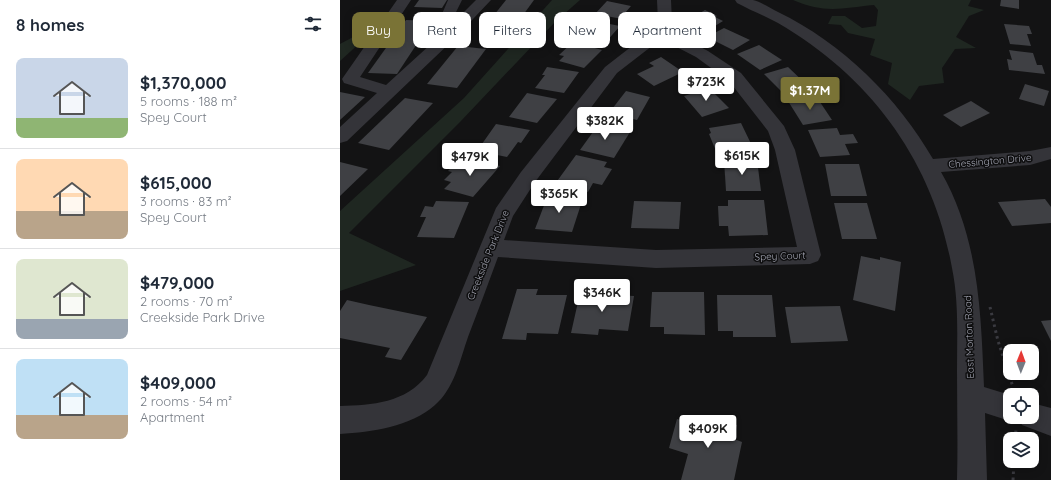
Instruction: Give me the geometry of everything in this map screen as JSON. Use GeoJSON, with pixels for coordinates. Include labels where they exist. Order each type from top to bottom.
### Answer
{"type":"FeatureCollection","features":[{"type":"Feature","properties":{"kind":"street"},"geometry":{"type":"LineString","coordinates":[[389,91],[350,78],[404,0]]}},
{"type":"Feature","properties":{"kind":"street"},"geometry":{"type":"LineString","coordinates":[[448,12],[455,0]]}},
{"type":"Feature","properties":{"kind":"street"},"geometry":{"type":"LineString","coordinates":[[471,13],[484,0]]}},
{"type":"Feature","properties":{"kind":"street"},"geometry":{"type":"LineString","coordinates":[[664,0],[665,12]]}},
{"type":"Feature","properties":{"kind":"street","name":"East Morton Road"},"geometry":{"type":"LineString","coordinates":[[742,0],[802,31],[848,66],[891,110],[911,137],[928,166],[943,197],[955,232],[964,267],[969,309],[972,480]]}},
{"type":"Feature","properties":{"kind":"street"},"geometry":{"type":"LineString","coordinates":[[340,137],[436,48]]}},
{"type":"Feature","properties":{"kind":"street","name":"Creekside Park Drive"},"geometry":{"type":"LineString","coordinates":[[340,420],[362,419],[396,412],[423,399],[440,378],[503,214],[528,177],[606,76],[611,70],[639,48]]}},
{"type":"Feature","properties":{"kind":"street","name":"Spey Court"},"geometry":{"type":"LineString","coordinates":[[490,248],[656,259],[810,255],[785,150],[777,130],[735,77],[702,54],[691,48]]}},
{"type":"Feature","properties":{"kind":"street","name":"Chessington Drive"},"geometry":{"type":"LineString","coordinates":[[928,166],[1030,158],[1051,153]]}},
{"type":"Feature","properties":{"kind":"street"},"geometry":{"type":"LineString","coordinates":[[971,396],[1003,406]]}},
{"type":"Feature","properties":{"kind":"street"},"geometry":{"type":"LineString","coordinates":[[1039,418],[1051,422]]}},
{"type":"Feature","properties":{"kind":"path"},"geometry":{"type":"LineString","coordinates":[[1013,480],[1014,468]]}},
{"type":"Feature","properties":{"kind":"shaded area"},"geometry":{"type":"Polygon","coordinates":[[[552,0],[580,0],[566,12],[554,12],[554,23],[546,31],[546,12],[541,12],[552,0]]]}},
{"type":"Feature","properties":{"kind":"shaded area"},"geometry":{"type":"Polygon","coordinates":[[[793,0],[971,0],[968,6],[984,10],[969,16],[956,37],[976,48],[955,49],[942,68],[944,83],[919,86],[910,100],[888,84],[892,63],[870,55],[875,39],[848,33],[841,25],[828,24],[832,16],[845,16],[862,28],[876,26],[878,10],[874,5],[824,9],[793,0]]]}},
{"type":"Feature","properties":{"kind":"shaded area"},"geometry":{"type":"Polygon","coordinates":[[[352,38],[352,48],[354,48],[340,61],[340,44],[352,38]]]}},
{"type":"Feature","properties":{"kind":"shaded area"},"geometry":{"type":"Polygon","coordinates":[[[509,48],[530,48],[460,122],[349,233],[416,265],[340,291],[340,211],[464,98],[509,48]]]}},
{"type":"Feature","properties":{"kind":"building"},"geometry":{"type":"Polygon","coordinates":[[[419,0],[447,0],[442,8],[414,7],[419,0]]]}},
{"type":"Feature","properties":{"kind":"building"},"geometry":{"type":"Polygon","coordinates":[[[506,0],[534,0],[525,12],[496,12],[506,0]]]}},
{"type":"Feature","properties":{"kind":"building"},"geometry":{"type":"Polygon","coordinates":[[[1001,0],[1019,0],[1019,9],[1000,6],[1001,0]]]}},
{"type":"Feature","properties":{"kind":"building"},"geometry":{"type":"Polygon","coordinates":[[[607,1],[631,6],[626,12],[618,12],[618,18],[610,17],[610,12],[597,12],[607,1]]]}},
{"type":"Feature","properties":{"kind":"building"},"geometry":{"type":"Polygon","coordinates":[[[716,18],[723,21],[716,25],[716,18]]]}},
{"type":"Feature","properties":{"kind":"building"},"geometry":{"type":"Polygon","coordinates":[[[406,20],[413,20],[414,48],[397,74],[368,73],[386,48],[405,48],[406,20]]]}},
{"type":"Feature","properties":{"kind":"building"},"geometry":{"type":"Polygon","coordinates":[[[610,24],[618,26],[618,28],[610,37],[610,24]]]}},
{"type":"Feature","properties":{"kind":"building"},"geometry":{"type":"Polygon","coordinates":[[[1004,24],[1029,26],[1032,34],[1027,34],[1031,46],[1010,44],[1004,24]]]}},
{"type":"Feature","properties":{"kind":"building"},"geometry":{"type":"Polygon","coordinates":[[[724,28],[750,40],[733,50],[716,42],[716,32],[724,28]]]}},
{"type":"Feature","properties":{"kind":"building"},"geometry":{"type":"Polygon","coordinates":[[[759,45],[782,60],[760,70],[737,54],[759,45]]]}},
{"type":"Feature","properties":{"kind":"building"},"geometry":{"type":"Polygon","coordinates":[[[456,48],[486,49],[457,88],[427,84],[456,48]]]}},
{"type":"Feature","properties":{"kind":"building"},"geometry":{"type":"Polygon","coordinates":[[[567,48],[595,48],[602,50],[584,68],[559,61],[564,56],[559,55],[567,48]]]}},
{"type":"Feature","properties":{"kind":"building"},"geometry":{"type":"Polygon","coordinates":[[[1009,50],[1033,53],[1037,65],[1042,65],[1045,74],[1009,70],[1007,59],[1012,60],[1009,50]]]}},
{"type":"Feature","properties":{"kind":"building"},"geometry":{"type":"Polygon","coordinates":[[[661,57],[683,72],[654,86],[637,74],[654,66],[649,63],[661,57]]]}},
{"type":"Feature","properties":{"kind":"building"},"geometry":{"type":"Polygon","coordinates":[[[547,67],[579,72],[564,93],[535,88],[545,75],[542,75],[547,67]]]}},
{"type":"Feature","properties":{"kind":"building"},"geometry":{"type":"Polygon","coordinates":[[[788,67],[809,87],[784,94],[764,74],[788,67]]]}},
{"type":"Feature","properties":{"kind":"building"},"geometry":{"type":"Polygon","coordinates":[[[1025,84],[1049,91],[1044,106],[1019,99],[1025,84]]]}},
{"type":"Feature","properties":{"kind":"building"},"geometry":{"type":"Polygon","coordinates":[[[709,88],[729,108],[702,117],[684,96],[709,88]]]}},
{"type":"Feature","properties":{"kind":"building"},"geometry":{"type":"Polygon","coordinates":[[[626,91],[650,97],[637,120],[609,113],[626,91]]]}},
{"type":"Feature","properties":{"kind":"building"},"geometry":{"type":"Polygon","coordinates":[[[340,92],[365,97],[340,120],[340,92]]]}},
{"type":"Feature","properties":{"kind":"building"},"geometry":{"type":"Polygon","coordinates":[[[527,93],[557,99],[537,123],[509,117],[527,93]]]}},
{"type":"Feature","properties":{"kind":"building"},"geometry":{"type":"Polygon","coordinates":[[[816,96],[832,120],[803,125],[788,101],[816,96]]]}},
{"type":"Feature","properties":{"kind":"building"},"geometry":{"type":"Polygon","coordinates":[[[405,98],[433,103],[389,150],[358,143],[405,98]]]}},
{"type":"Feature","properties":{"kind":"building"},"geometry":{"type":"Polygon","coordinates":[[[971,101],[990,113],[961,127],[943,115],[971,101]]]}},
{"type":"Feature","properties":{"kind":"building"},"geometry":{"type":"Polygon","coordinates":[[[741,123],[754,150],[718,156],[709,134],[711,133],[709,128],[741,123]]]}},
{"type":"Feature","properties":{"kind":"building"},"geometry":{"type":"Polygon","coordinates":[[[496,124],[530,130],[521,143],[518,142],[507,157],[477,151],[496,124]]]}},
{"type":"Feature","properties":{"kind":"building"},"geometry":{"type":"Polygon","coordinates":[[[598,125],[630,132],[614,158],[580,150],[598,125]]]}},
{"type":"Feature","properties":{"kind":"building"},"geometry":{"type":"Polygon","coordinates":[[[837,128],[840,135],[853,134],[858,143],[845,144],[850,155],[820,157],[808,130],[837,128]]]}},
{"type":"Feature","properties":{"kind":"building"},"geometry":{"type":"Polygon","coordinates":[[[576,155],[607,162],[604,167],[612,169],[602,185],[593,183],[588,192],[555,184],[576,155]]]}},
{"type":"Feature","properties":{"kind":"building"},"geometry":{"type":"Polygon","coordinates":[[[472,159],[500,166],[473,197],[444,189],[451,182],[444,180],[452,172],[448,171],[456,162],[466,165],[472,159]]]}},
{"type":"Feature","properties":{"kind":"building"},"geometry":{"type":"Polygon","coordinates":[[[724,160],[757,160],[761,191],[726,191],[724,160]]]}},
{"type":"Feature","properties":{"kind":"building"},"geometry":{"type":"Polygon","coordinates":[[[340,162],[368,169],[340,196],[340,162]]]}},
{"type":"Feature","properties":{"kind":"building"},"geometry":{"type":"Polygon","coordinates":[[[825,164],[859,164],[867,196],[831,196],[825,164]]]}},
{"type":"Feature","properties":{"kind":"building"},"geometry":{"type":"Polygon","coordinates":[[[548,195],[583,198],[572,232],[535,229],[548,195]]]}},
{"type":"Feature","properties":{"kind":"building"},"geometry":{"type":"Polygon","coordinates":[[[1045,199],[1051,207],[1051,223],[1012,226],[998,202],[1045,199]]]}},
{"type":"Feature","properties":{"kind":"building"},"geometry":{"type":"Polygon","coordinates":[[[728,200],[764,200],[768,235],[729,236],[728,226],[719,226],[718,206],[728,206],[728,200]]]}},
{"type":"Feature","properties":{"kind":"building"},"geometry":{"type":"Polygon","coordinates":[[[436,201],[469,202],[454,238],[417,237],[426,217],[420,217],[425,206],[433,207],[436,201]]]}},
{"type":"Feature","properties":{"kind":"building"},"geometry":{"type":"Polygon","coordinates":[[[634,201],[681,202],[679,229],[631,228],[634,201]]]}},
{"type":"Feature","properties":{"kind":"building"},"geometry":{"type":"Polygon","coordinates":[[[834,203],[867,203],[877,239],[842,239],[834,203]]]}},
{"type":"Feature","properties":{"kind":"building"},"geometry":{"type":"Polygon","coordinates":[[[861,256],[880,260],[880,257],[901,262],[895,311],[853,300],[861,256]]]}},
{"type":"Feature","properties":{"kind":"building"},"geometry":{"type":"Polygon","coordinates":[[[517,289],[538,289],[536,295],[567,295],[558,334],[527,333],[526,340],[502,339],[517,289]]]}},
{"type":"Feature","properties":{"kind":"building"},"geometry":{"type":"Polygon","coordinates":[[[652,292],[704,292],[705,335],[664,334],[664,327],[650,327],[652,292]]]}},
{"type":"Feature","properties":{"kind":"building"},"geometry":{"type":"Polygon","coordinates":[[[580,293],[634,296],[628,331],[599,329],[598,335],[571,333],[580,293]]]}},
{"type":"Feature","properties":{"kind":"building"},"geometry":{"type":"Polygon","coordinates":[[[717,295],[772,295],[776,337],[733,337],[733,331],[718,331],[717,295]]]}},
{"type":"Feature","properties":{"kind":"building"},"geometry":{"type":"Polygon","coordinates":[[[347,300],[427,317],[401,360],[385,357],[390,348],[340,338],[340,311],[347,300]]]}},
{"type":"Feature","properties":{"kind":"building"},"geometry":{"type":"Polygon","coordinates":[[[840,306],[848,341],[791,343],[785,307],[840,306]]]}},
{"type":"Feature","properties":{"kind":"building"},"geometry":{"type":"Polygon","coordinates":[[[1051,320],[1051,341],[1041,321],[1051,320]]]}},
{"type":"Feature","properties":{"kind":"building"},"geometry":{"type":"Polygon","coordinates":[[[706,417],[737,425],[734,439],[742,442],[734,480],[681,480],[688,454],[669,448],[677,419],[703,426],[706,417]]]}}]}
